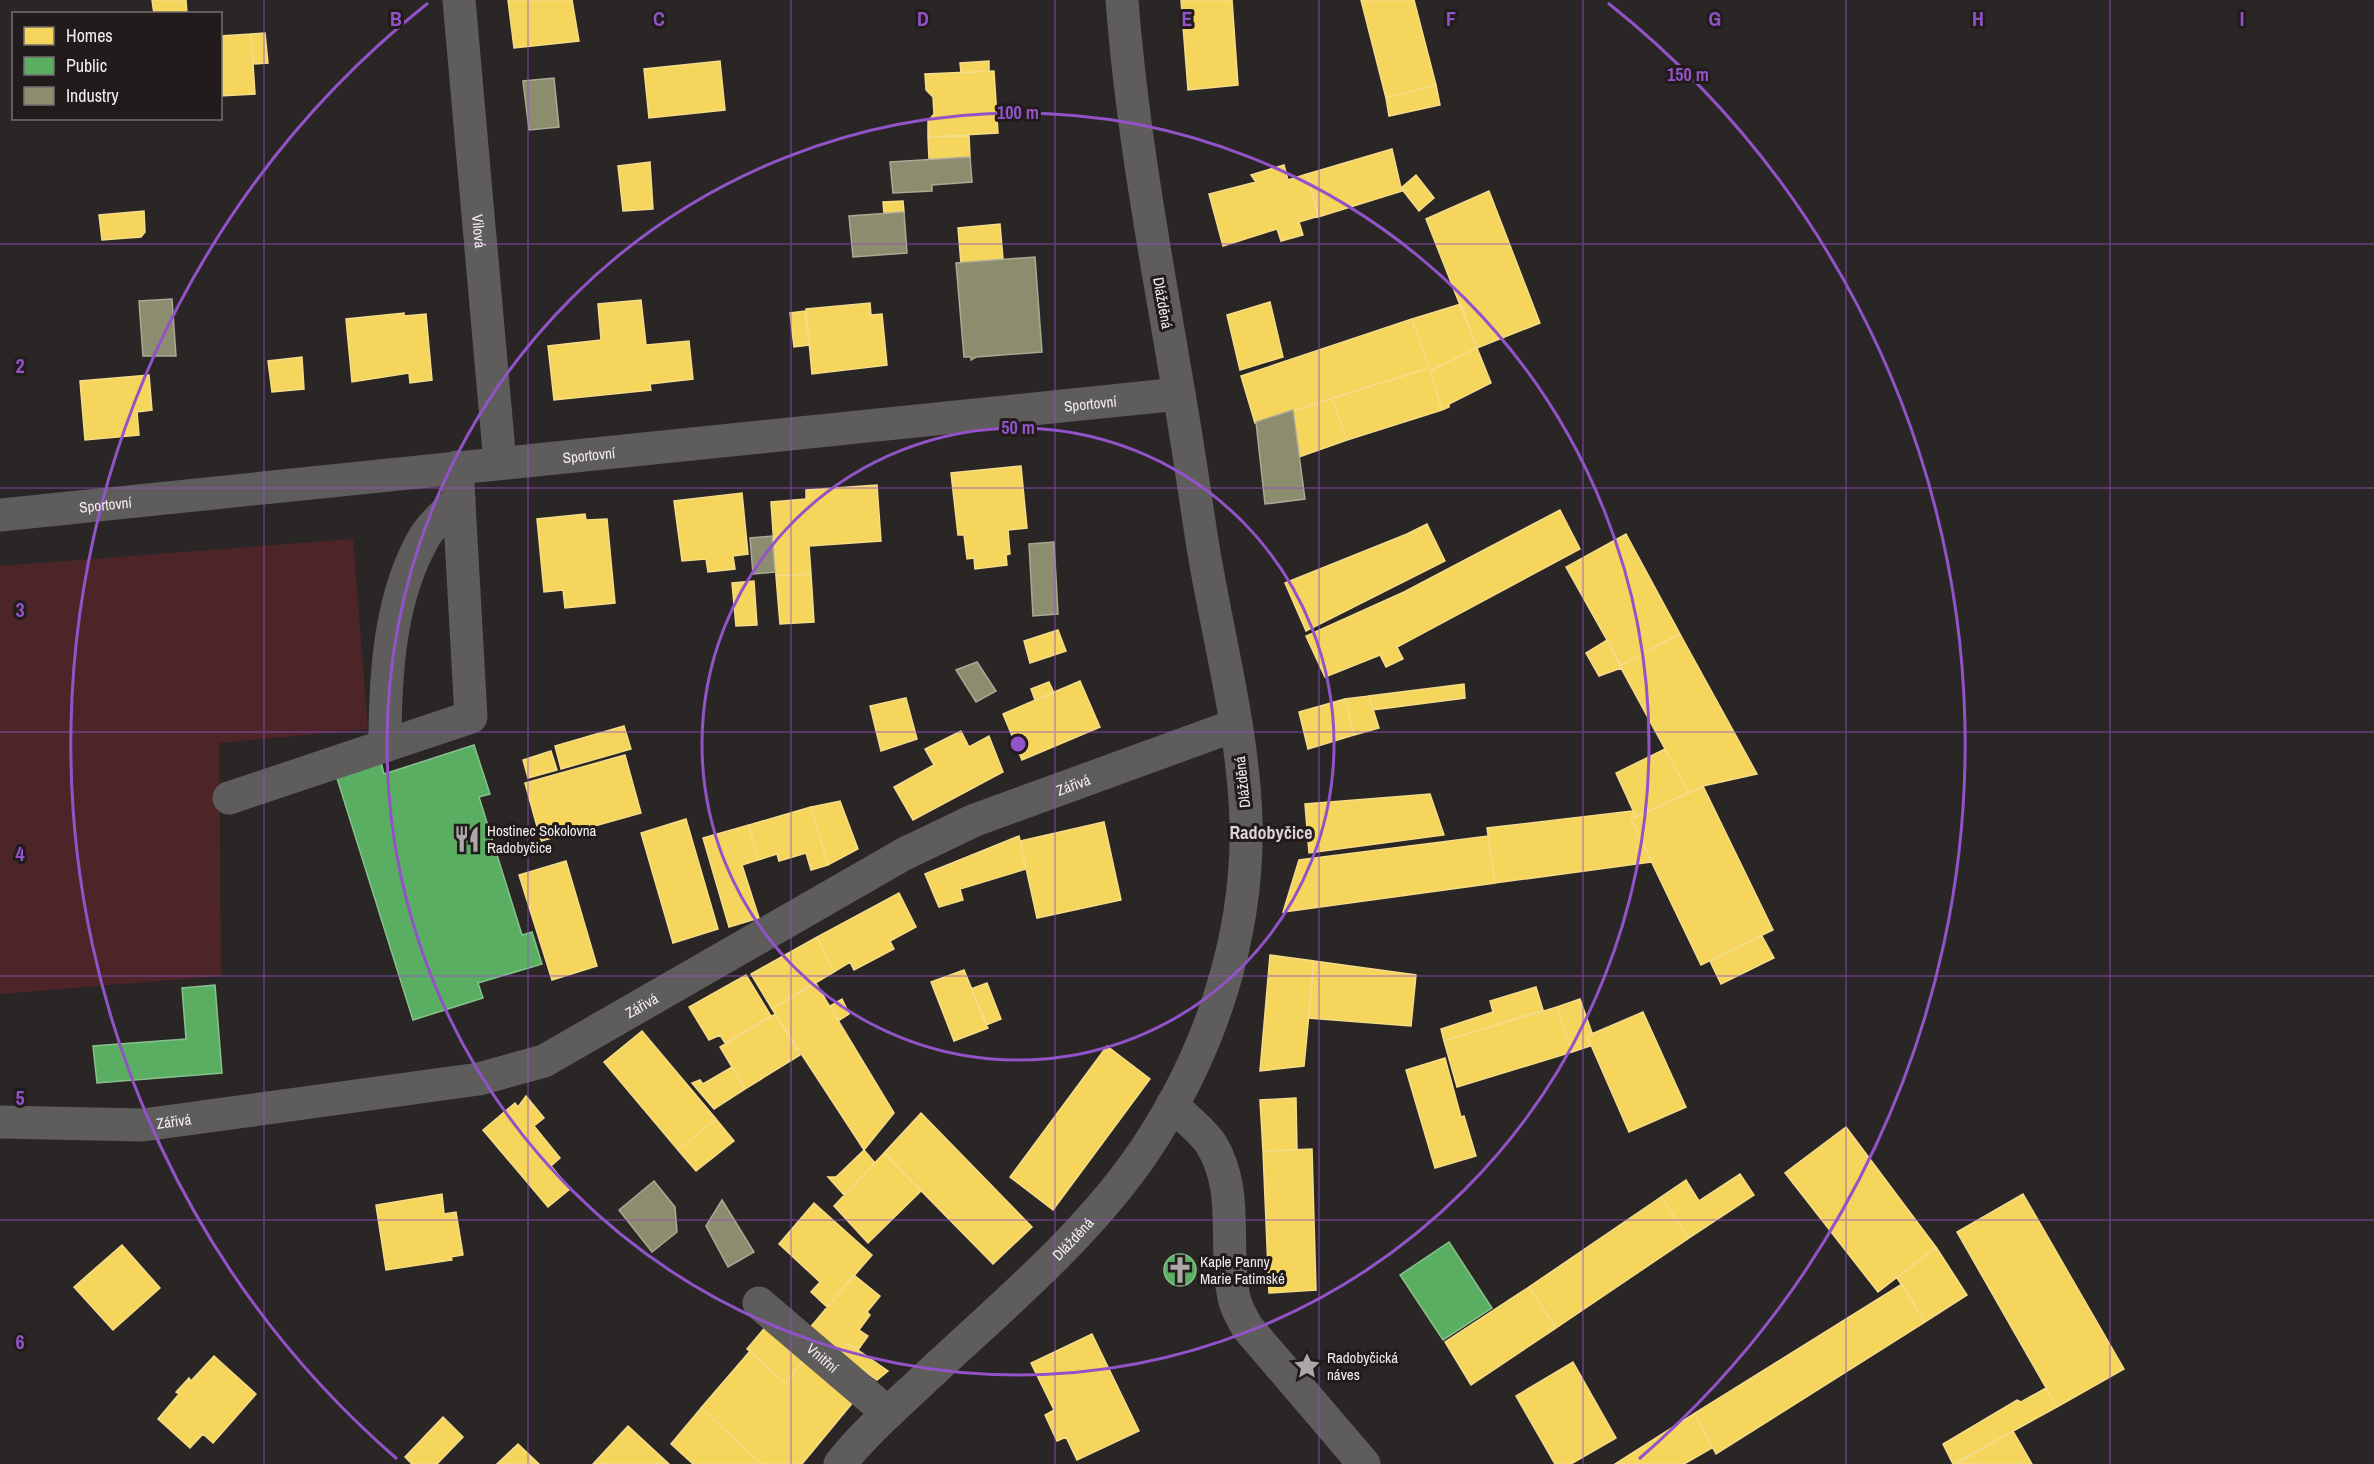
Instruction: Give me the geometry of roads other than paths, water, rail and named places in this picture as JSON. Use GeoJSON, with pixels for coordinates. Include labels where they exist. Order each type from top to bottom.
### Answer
{"type":"FeatureCollection","features":[{"type":"Feature","properties":{"kind":"street","name":"Vilová"},"geometry":{"type":"LineString","coordinates":[[459,0],[500,463]]}},
{"type":"Feature","properties":{"kind":"street","name":"Dlážděná"},"geometry":{"type":"LineString","coordinates":[[840,1464],[888,1413],[1061,1249],[1107,1200],[1145,1150],[1172,1106],[1212,1022],[1237,930],[1243,887],[1246,820],[1236,725],[1203,550],[1179,394],[1153,249],[1122,0]]}},
{"type":"Feature","properties":{"kind":"street","name":"Sportovní"},"geometry":{"type":"LineString","coordinates":[[0,515],[1179,394]]}},
{"type":"Feature","properties":{"kind":"street"},"geometry":{"type":"LineString","coordinates":[[229,798],[471,717],[457,467]]}},
{"type":"Feature","properties":{"kind":"street"},"geometry":{"type":"LineString","coordinates":[[385,746],[385,706],[393,630],[409,570],[426,534],[459,499]]}},
{"type":"Feature","properties":{"kind":"street","name":"Zářivá"},"geometry":{"type":"LineString","coordinates":[[0,1122],[143,1125],[479,1079],[544,1061],[904,854],[975,820],[1236,725]]}},
{"type":"Feature","properties":{"kind":"street"},"geometry":{"type":"LineString","coordinates":[[1172,1106],[1210,1143],[1223,1168],[1228,1196],[1230,1275],[1236,1305],[1247,1327],[1364,1464]]}},
{"type":"Feature","properties":{"kind":"street","name":"Vnitřní"},"geometry":{"type":"LineString","coordinates":[[759,1303],[888,1413]]}},
{"type":"Feature","properties":{"kind":"place","name":"Hostinec Sokolovna Radobyčice"},"geometry":{"type":"Point","coordinates":[467,839]}},
{"type":"Feature","properties":{"kind":"place","name":"Kaple Panny Marie Fatimské"},"geometry":{"type":"Point","coordinates":[1180,1270]}},
{"type":"Feature","properties":{"kind":"place","name":"Radobyčická náves"},"geometry":{"type":"Point","coordinates":[1307,1366]}},
{"type":"Feature","properties":{"kind":"district","name":"Radobyčice"},"geometry":{"type":"Point","coordinates":[1271,832]}}]}
